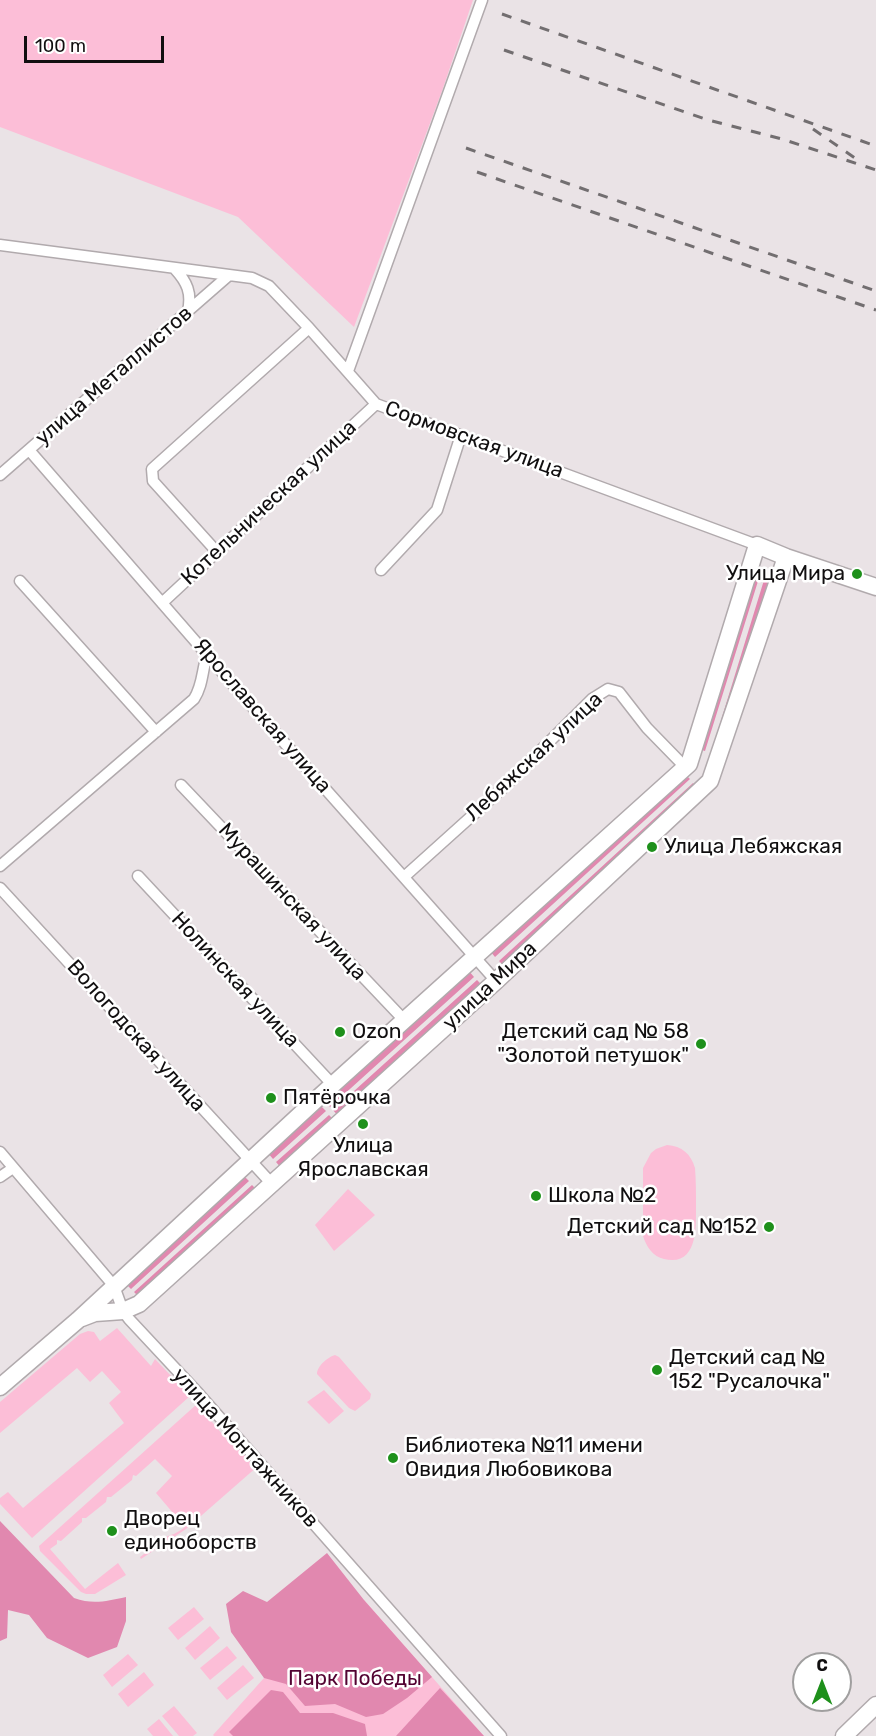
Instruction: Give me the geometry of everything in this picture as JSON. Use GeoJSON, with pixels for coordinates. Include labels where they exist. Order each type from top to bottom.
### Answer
{"type":"FeatureCollection","features":[{"type":"Feature","properties":{"kind":"street"},"geometry":{"type":"LineString","coordinates":[[348,371],[482,0]]}},
{"type":"Feature","properties":{"kind":"street","name":"Сормовская улица"},"geometry":{"type":"LineString","coordinates":[[0,245],[252,278],[269,286],[376,404],[757,544],[786,557],[876,587]]}},
{"type":"Feature","properties":{"kind":"street"},"geometry":{"type":"LineString","coordinates":[[174,269],[188,286],[190,296],[188,311]]}},
{"type":"Feature","properties":{"kind":"street","name":"улица Металлистов"},"geometry":{"type":"LineString","coordinates":[[0,475],[228,276]]}},
{"type":"Feature","properties":{"kind":"street"},"geometry":{"type":"LineString","coordinates":[[217,552],[153,481],[152,469],[309,328]]}},
{"type":"Feature","properties":{"kind":"street","name":"Котельническая улица"},"geometry":{"type":"LineString","coordinates":[[162,603],[376,404]]}},
{"type":"Feature","properties":{"kind":"street"},"geometry":{"type":"LineString","coordinates":[[381,570],[437,510],[461,435]]}},
{"type":"Feature","properties":{"kind":"street","name":"Ярославская улица"},"geometry":{"type":"LineString","coordinates":[[29,450],[496,981]]}},
{"type":"Feature","properties":{"kind":"street","name":"улица Мира"},"geometry":{"type":"LineString","coordinates":[[0,1387],[78,1320],[332,1084],[686,768],[757,544]]}},
{"type":"Feature","properties":{"kind":"street","name":"улица Мира"},"geometry":{"type":"LineString","coordinates":[[78,1320],[95,1313],[123,1311],[139,1304],[496,981],[710,782],[786,557]]}},
{"type":"Feature","properties":{"kind":"street"},"geometry":{"type":"LineString","coordinates":[[20,581],[156,732]]}},
{"type":"Feature","properties":{"kind":"street"},"geometry":{"type":"LineString","coordinates":[[0,866],[195,699],[201,688],[207,655]]}},
{"type":"Feature","properties":{"kind":"street","name":"Лебяжская улица"},"geometry":{"type":"LineString","coordinates":[[404,877],[504,787],[592,699],[608,689],[619,692],[647,728],[686,768]]}},
{"type":"Feature","properties":{"kind":"street","name":"Мурашинская улица"},"geometry":{"type":"LineString","coordinates":[[181,785],[404,1020]]}},
{"type":"Feature","properties":{"kind":"street","name":"Нолинская улица"},"geometry":{"type":"LineString","coordinates":[[138,876],[332,1084]]}},
{"type":"Feature","properties":{"kind":"street","name":"Вологодская улица"},"geometry":{"type":"LineString","coordinates":[[0,888],[272,1184]]}},
{"type":"Feature","properties":{"kind":"street","name":"улица Монтажников"},"geometry":{"type":"LineString","coordinates":[[0,1152],[114,1286],[123,1311],[129,1319],[199,1394],[501,1736]]}},
{"type":"Feature","properties":{"kind":"street"},"geometry":{"type":"LineString","coordinates":[[0,1177],[13,1168]]}},
{"type":"Feature","properties":{"kind":"street"},"geometry":{"type":"LineString","coordinates":[[844,1736],[876,1705]]}},
{"type":"Feature","properties":{"kind":"green space"},"geometry":{"type":"Polygon","coordinates":[[[0,0],[473,0],[442,91],[354,327],[238,217],[0,127],[0,0]]]}},
{"type":"Feature","properties":{"kind":"green space"},"geometry":{"type":"Polygon","coordinates":[[[752,576],[759,578],[705,751],[698,749],[752,576]]]}},
{"type":"Feature","properties":{"kind":"green space"},"geometry":{"type":"Polygon","coordinates":[[[764,580],[771,582],[716,755],[711,753],[764,580]]]}},
{"type":"Feature","properties":{"kind":"green space"},"geometry":{"type":"Polygon","coordinates":[[[685,774],[690,779],[495,957],[490,951],[685,774]]]}},
{"type":"Feature","properties":{"kind":"green space"},"geometry":{"type":"Polygon","coordinates":[[[693,783],[697,787],[504,966],[499,961],[693,783]]]}},
{"type":"Feature","properties":{"kind":"green space"},"geometry":{"type":"Polygon","coordinates":[[[469,971],[474,977],[330,1107],[325,1101],[469,971]]]}},
{"type":"Feature","properties":{"kind":"green space"},"geometry":{"type":"Polygon","coordinates":[[[477,980],[483,986],[339,1117],[333,1110],[477,980]]]}},
{"type":"Feature","properties":{"kind":"green space"},"geometry":{"type":"Polygon","coordinates":[[[320,1105],[326,1111],[273,1159],[267,1152],[320,1105]]]}},
{"type":"Feature","properties":{"kind":"green space"},"geometry":{"type":"Polygon","coordinates":[[[329,1115],[335,1121],[282,1169],[276,1162],[329,1115]]]}},
{"type":"Feature","properties":{"kind":"green space"},"geometry":{"type":"Polygon","coordinates":[[[667,1145],[685,1152],[695,1168],[695,1234],[689,1251],[683,1257],[675,1260],[656,1256],[648,1247],[643,1236],[643,1168],[651,1153],[667,1145]]]}},
{"type":"Feature","properties":{"kind":"green space"},"geometry":{"type":"Polygon","coordinates":[[[243,1175],[249,1181],[131,1289],[126,1284],[243,1175]]]}},
{"type":"Feature","properties":{"kind":"green space"},"geometry":{"type":"Polygon","coordinates":[[[252,1185],[257,1190],[140,1298],[134,1292],[252,1185]]]}},
{"type":"Feature","properties":{"kind":"green space"},"geometry":{"type":"Polygon","coordinates":[[[348,1189],[375,1215],[334,1251],[315,1225],[348,1189]]]}},
{"type":"Feature","properties":{"kind":"green space"},"geometry":{"type":"Polygon","coordinates":[[[117,1328],[151,1366],[155,1359],[190,1396],[32,1538],[0,1504],[0,1498],[8,1492],[23,1508],[124,1423],[109,1403],[121,1392],[102,1371],[90,1382],[77,1368],[0,1433],[0,1402],[80,1334],[88,1331],[94,1332],[100,1341],[117,1328]]]}},
{"type":"Feature","properties":{"kind":"green space"},"geometry":{"type":"Polygon","coordinates":[[[335,1355],[371,1394],[370,1399],[355,1411],[349,1408],[317,1374],[323,1362],[335,1355]]]}},
{"type":"Feature","properties":{"kind":"green space"},"geometry":{"type":"Polygon","coordinates":[[[324,1390],[344,1411],[329,1424],[307,1402],[324,1390]]]}},
{"type":"Feature","properties":{"kind":"green space"},"geometry":{"type":"Polygon","coordinates":[[[197,1404],[228,1441],[258,1466],[186,1529],[141,1559],[140,1557],[161,1539],[185,1527],[156,1493],[172,1476],[155,1459],[136,1476],[133,1475],[132,1480],[111,1497],[107,1497],[106,1502],[86,1518],[82,1518],[82,1522],[61,1541],[57,1540],[57,1544],[50,1549],[85,1589],[118,1563],[126,1575],[95,1594],[81,1592],[40,1551],[39,1546],[197,1404]]]}},
{"type":"Feature","properties":{"kind":"green space"},"geometry":{"type":"Polygon","coordinates":[[[0,1521],[74,1598],[94,1602],[126,1597],[126,1621],[117,1647],[88,1658],[47,1638],[29,1615],[8,1610],[7,1638],[0,1641],[0,1521]]]}},
{"type":"Feature","properties":{"kind":"green space"},"geometry":{"type":"Polygon","coordinates":[[[327,1553],[364,1600],[432,1677],[383,1714],[366,1717],[335,1704],[305,1706],[286,1684],[264,1678],[231,1632],[226,1604],[243,1591],[267,1602],[327,1553]]]}},
{"type":"Feature","properties":{"kind":"green space","name":"Парк Победы"},"geometry":{"type":"Polygon","coordinates":[[[364,1600],[484,1736],[213,1735],[264,1678],[364,1600]]]}},
{"type":"Feature","properties":{"kind":"green space"},"geometry":{"type":"Polygon","coordinates":[[[194,1607],[204,1619],[178,1640],[168,1628],[194,1607]]]}},
{"type":"Feature","properties":{"kind":"green space"},"geometry":{"type":"Polygon","coordinates":[[[210,1626],[220,1638],[195,1660],[185,1648],[210,1626]]]}},
{"type":"Feature","properties":{"kind":"green space"},"geometry":{"type":"Polygon","coordinates":[[[227,1646],[237,1658],[210,1680],[200,1668],[227,1646]]]}},
{"type":"Feature","properties":{"kind":"green space"},"geometry":{"type":"Polygon","coordinates":[[[128,1654],[138,1665],[112,1687],[103,1675],[128,1654]]]}},
{"type":"Feature","properties":{"kind":"green space"},"geometry":{"type":"Polygon","coordinates":[[[243,1665],[254,1678],[227,1700],[217,1688],[243,1665]]]}},
{"type":"Feature","properties":{"kind":"green space"},"geometry":{"type":"Polygon","coordinates":[[[144,1672],[154,1685],[128,1707],[118,1694],[144,1672]]]}},
{"type":"Feature","properties":{"kind":"green space"},"geometry":{"type":"Polygon","coordinates":[[[440,1688],[484,1736],[396,1736],[440,1688]]]}},
{"type":"Feature","properties":{"kind":"green space"},"geometry":{"type":"Polygon","coordinates":[[[271,1690],[283,1692],[300,1713],[333,1713],[365,1724],[367,1736],[233,1736],[229,1732],[271,1690]]]}},
{"type":"Feature","properties":{"kind":"green space"},"geometry":{"type":"Polygon","coordinates":[[[174,1706],[197,1733],[193,1736],[179,1736],[162,1716],[174,1706]]]}},
{"type":"Feature","properties":{"kind":"green space"},"geometry":{"type":"Polygon","coordinates":[[[159,1719],[173,1736],[153,1736],[147,1729],[159,1719]]]}},
{"type":"Feature","properties":{"kind":"railway"},"geometry":{"type":"LineString","coordinates":[[502,14],[876,146]]}},
{"type":"Feature","properties":{"kind":"railway"},"geometry":{"type":"LineString","coordinates":[[504,50],[708,120],[782,139],[876,170]]}},
{"type":"Feature","properties":{"kind":"railway"},"geometry":{"type":"LineString","coordinates":[[813,129],[855,158]]}},
{"type":"Feature","properties":{"kind":"railway"},"geometry":{"type":"LineString","coordinates":[[466,148],[876,291]]}},
{"type":"Feature","properties":{"kind":"railway"},"geometry":{"type":"LineString","coordinates":[[477,172],[876,310]]}},
{"type":"Feature","properties":{"kind":"place","name":"Улица Мира"},"geometry":{"type":"Point","coordinates":[857,574]}},
{"type":"Feature","properties":{"kind":"place","name":"Улица Лебяжская"},"geometry":{"type":"Point","coordinates":[652,847]}},
{"type":"Feature","properties":{"kind":"place","name":"Ozon"},"geometry":{"type":"Point","coordinates":[340,1032]}},
{"type":"Feature","properties":{"kind":"place","name":"Детский сад № 58 \"Золотой петушок\""},"geometry":{"type":"Point","coordinates":[701,1044]}},
{"type":"Feature","properties":{"kind":"place","name":"Пятёрочка"},"geometry":{"type":"Point","coordinates":[271,1098]}},
{"type":"Feature","properties":{"kind":"place","name":"Улица Ярославская"},"geometry":{"type":"Point","coordinates":[363,1124]}},
{"type":"Feature","properties":{"kind":"place","name":"Школа №2"},"geometry":{"type":"Point","coordinates":[536,1196]}},
{"type":"Feature","properties":{"kind":"place","name":"Детский сад №152"},"geometry":{"type":"Point","coordinates":[769,1227]}},
{"type":"Feature","properties":{"kind":"place","name":"Детский сад № 152 \"Русалочка\""},"geometry":{"type":"Point","coordinates":[657,1370]}},
{"type":"Feature","properties":{"kind":"place","name":"Библиотека №11 имени Овидия Любовикова"},"geometry":{"type":"Point","coordinates":[393,1458]}},
{"type":"Feature","properties":{"kind":"place","name":"Дворец единоборств"},"geometry":{"type":"Point","coordinates":[112,1531]}}]}
